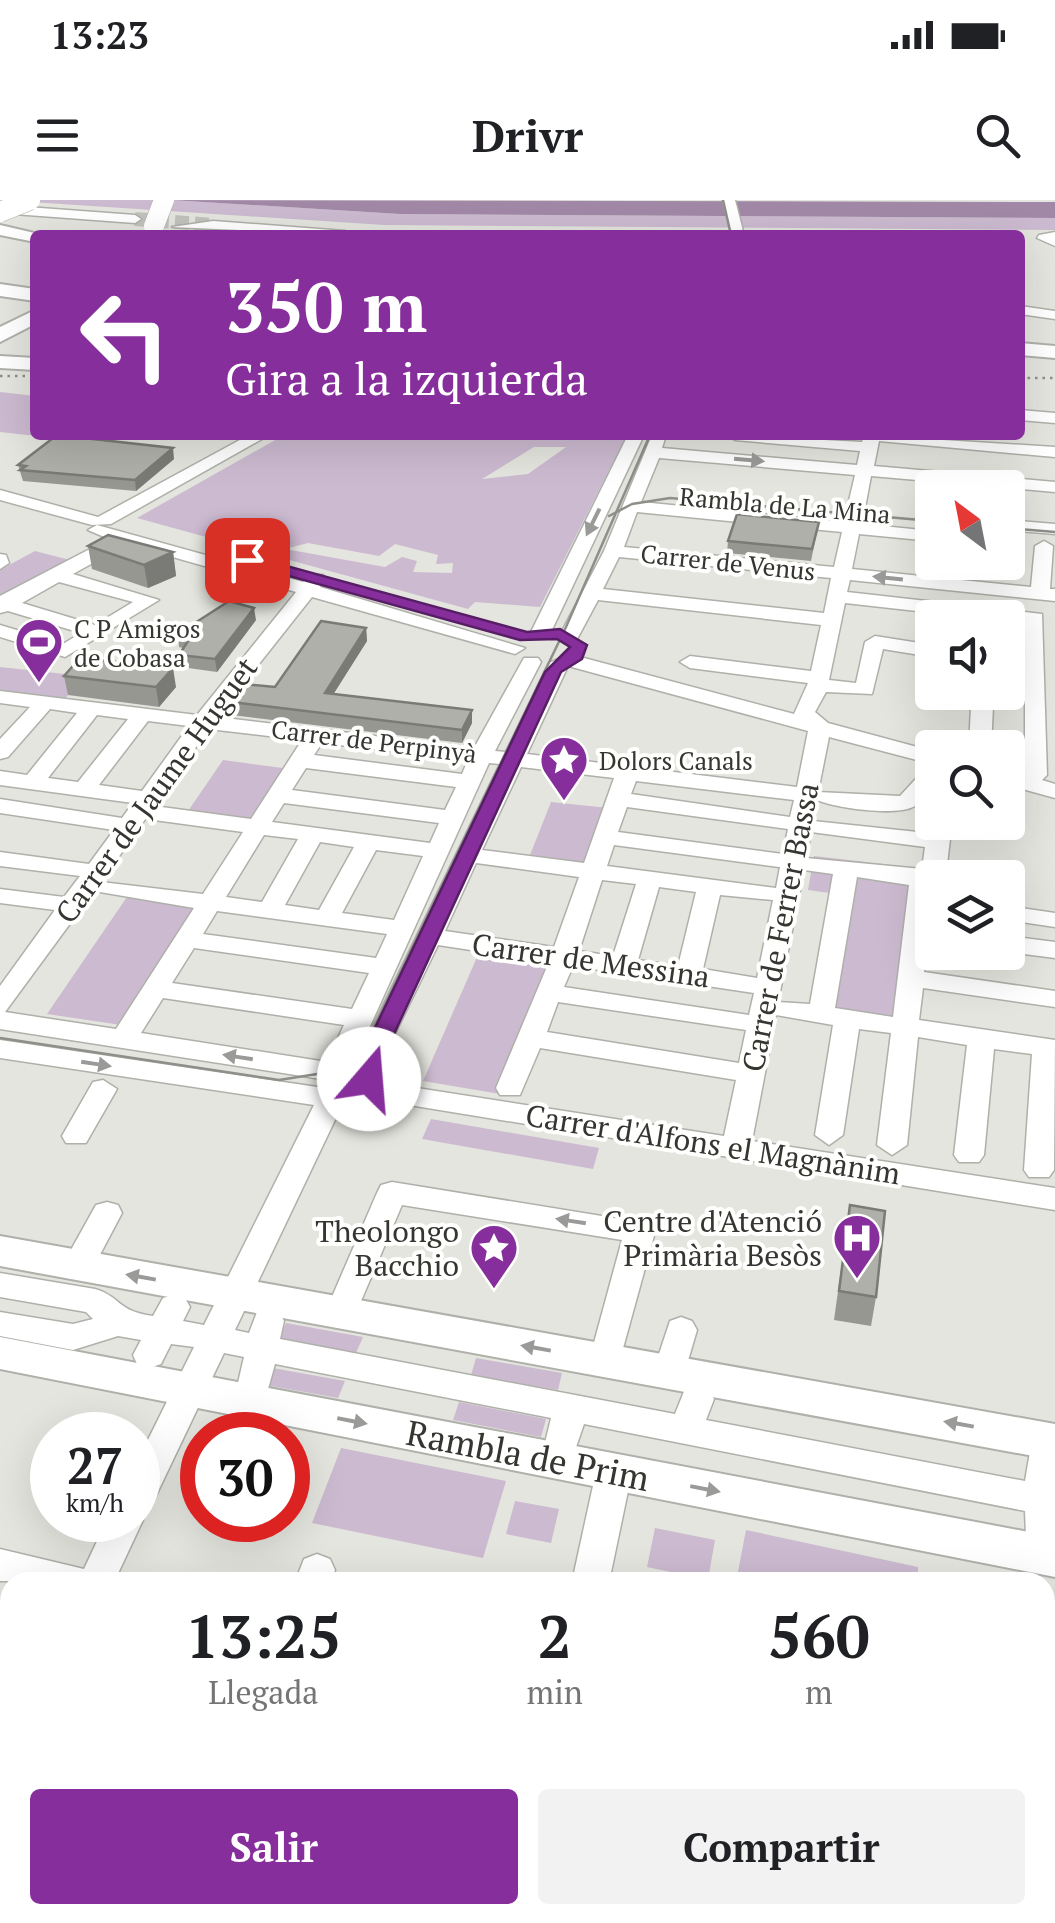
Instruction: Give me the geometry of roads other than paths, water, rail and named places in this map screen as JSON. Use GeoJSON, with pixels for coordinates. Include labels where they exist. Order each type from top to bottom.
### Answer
{"type":"FeatureCollection","features":[{"type":"Feature","properties":{"kind":"highway"},"geometry":{"type":"LineString","coordinates":[[0,230],[30,236]]}},
{"type":"Feature","properties":{"kind":"highway"},"geometry":{"type":"LineString","coordinates":[[0,294],[30,298]]}},
{"type":"Feature","properties":{"kind":"highway"},"geometry":{"type":"LineString","coordinates":[[0,334],[30,317]]}},
{"type":"Feature","properties":{"kind":"highway"},"geometry":{"type":"LineString","coordinates":[[0,344],[30,332]]}},
{"type":"Feature","properties":{"kind":"highway"},"geometry":{"type":"LineString","coordinates":[[1025,354],[1055,356]]}},
{"type":"Feature","properties":{"kind":"highway"},"geometry":{"type":"LineString","coordinates":[[0,362],[30,364]]}},
{"type":"Feature","properties":{"kind":"main road","name":"Rambla de Prim"},"geometry":{"type":"LineString","coordinates":[[0,1251],[604,1360],[684,1401],[1048,1452]]}},
{"type":"Feature","properties":{"kind":"main road","name":"Rambla de Prim"},"geometry":{"type":"LineString","coordinates":[[0,1354],[614,1472],[1049,1546]]}},
{"type":"Feature","properties":{"kind":"street"},"geometry":{"type":"LineString","coordinates":[[714,200],[717,216]]}},
{"type":"Feature","properties":{"kind":"street"},"geometry":{"type":"LineString","coordinates":[[729,200],[736,230]]}},
{"type":"Feature","properties":{"kind":"street"},"geometry":{"type":"LineString","coordinates":[[12,209],[277,230]]}},
{"type":"Feature","properties":{"kind":"street"},"geometry":{"type":"LineString","coordinates":[[174,223],[226,230]]}},
{"type":"Feature","properties":{"kind":"street"},"geometry":{"type":"LineString","coordinates":[[1025,239],[1051,239]]}},
{"type":"Feature","properties":{"kind":"street"},"geometry":{"type":"LineString","coordinates":[[1025,311],[1055,315]]}},
{"type":"Feature","properties":{"kind":"street"},"geometry":{"type":"LineString","coordinates":[[1025,397],[1055,400]]}},
{"type":"Feature","properties":{"kind":"street"},"geometry":{"type":"LineString","coordinates":[[1025,415],[1055,418]]}},
{"type":"Feature","properties":{"kind":"street"},"geometry":{"type":"LineString","coordinates":[[2,605],[54,576],[105,526],[251,440]]}},
{"type":"Feature","properties":{"kind":"street"},"geometry":{"type":"LineString","coordinates":[[343,1084],[359,1019],[382,967],[470,782],[528,645],[633,440]]}},
{"type":"Feature","properties":{"kind":"street"},"geometry":{"type":"LineString","coordinates":[[871,440],[1055,452]]}},
{"type":"Feature","properties":{"kind":"street","name":"Carrer de Ferrer Bassa"},"geometry":{"type":"LineString","coordinates":[[736,1148],[816,796],[812,720],[871,440]]}},
{"type":"Feature","properties":{"kind":"street"},"geometry":{"type":"LineString","coordinates":[[160,1448],[188,1389],[202,1336],[237,1294],[343,1084],[428,936],[512,757],[568,654],[655,443],[864,470],[1049,518]]}},
{"type":"Feature","properties":{"kind":"street"},"geometry":{"type":"LineString","coordinates":[[0,495],[528,645],[915,744]]}},
{"type":"Feature","properties":{"kind":"street","name":"Rambla de La Mina"},"geometry":{"type":"LineString","coordinates":[[634,499],[852,520],[915,533]]}},
{"type":"Feature","properties":{"kind":"street"},"geometry":{"type":"LineString","coordinates":[[0,504],[105,526]]}},
{"type":"Feature","properties":{"kind":"street","name":"Rambla de La Mina"},"geometry":{"type":"LineString","coordinates":[[852,520],[915,518]]}},
{"type":"Feature","properties":{"kind":"street"},"geometry":{"type":"LineString","coordinates":[[1025,533],[1049,518]]}},
{"type":"Feature","properties":{"kind":"street"},"geometry":{"type":"LineString","coordinates":[[1048,594],[1049,518]]}},
{"type":"Feature","properties":{"kind":"street","name":"Carrer de Venus"},"geometry":{"type":"LineString","coordinates":[[613,551],[1048,594]]}},
{"type":"Feature","properties":{"kind":"street"},"geometry":{"type":"LineString","coordinates":[[0,631],[65,651],[149,600],[54,576]]}},
{"type":"Feature","properties":{"kind":"street","name":"Carrer de Jaume Huguet"},"geometry":{"type":"LineString","coordinates":[[0,1005],[204,720],[311,581]]}},
{"type":"Feature","properties":{"kind":"street"},"geometry":{"type":"LineString","coordinates":[[602,596],[831,620]]}},
{"type":"Feature","properties":{"kind":"street"},"geometry":{"type":"LineString","coordinates":[[836,596],[915,604]]}},
{"type":"Feature","properties":{"kind":"street"},"geometry":{"type":"LineString","coordinates":[[905,646],[912,604]]}},
{"type":"Feature","properties":{"kind":"street"},"geometry":{"type":"LineString","coordinates":[[2,605],[98,632]]}},
{"type":"Feature","properties":{"kind":"street"},"geometry":{"type":"LineString","coordinates":[[1025,617],[1034,618],[1045,652],[1046,777]]}},
{"type":"Feature","properties":{"kind":"street"},"geometry":{"type":"LineString","coordinates":[[690,662],[865,690],[875,642],[915,648]]}},
{"type":"Feature","properties":{"kind":"street"},"geometry":{"type":"LineString","coordinates":[[528,645],[568,654]]}},
{"type":"Feature","properties":{"kind":"street","name":"Carrer de Perpinyà"},"geometry":{"type":"LineString","coordinates":[[0,697],[816,796],[906,802],[915,794]]}},
{"type":"Feature","properties":{"kind":"street"},"geometry":{"type":"LineString","coordinates":[[0,752],[43,705]]}},
{"type":"Feature","properties":{"kind":"street"},"geometry":{"type":"LineString","coordinates":[[32,782],[90,712]]}},
{"type":"Feature","properties":{"kind":"street"},"geometry":{"type":"LineString","coordinates":[[84,789],[140,717]]}},
{"type":"Feature","properties":{"kind":"street"},"geometry":{"type":"LineString","coordinates":[[812,720],[915,753]]}},
{"type":"Feature","properties":{"kind":"street"},"geometry":{"type":"LineString","coordinates":[[128,1032],[314,738]]}},
{"type":"Feature","properties":{"kind":"street"},"geometry":{"type":"LineString","coordinates":[[299,760],[470,782]]}},
{"type":"Feature","properties":{"kind":"street"},"geometry":{"type":"LineString","coordinates":[[0,778],[134,796]]}},
{"type":"Feature","properties":{"kind":"street"},"geometry":{"type":"LineString","coordinates":[[1025,783],[1055,791]]}},
{"type":"Feature","properties":{"kind":"street"},"geometry":{"type":"LineString","coordinates":[[510,1088],[564,956],[622,788],[785,822]]}},
{"type":"Feature","properties":{"kind":"street"},"geometry":{"type":"LineString","coordinates":[[277,796],[452,818]]}},
{"type":"Feature","properties":{"kind":"street"},"geometry":{"type":"LineString","coordinates":[[0,806],[116,823]]}},
{"type":"Feature","properties":{"kind":"street"},"geometry":{"type":"LineString","coordinates":[[154,813],[437,851]]}},
{"type":"Feature","properties":{"kind":"street"},"geometry":{"type":"LineString","coordinates":[[818,827],[915,837]]}},
{"type":"Feature","properties":{"kind":"street"},"geometry":{"type":"LineString","coordinates":[[269,910],[312,834]]}},
{"type":"Feature","properties":{"kind":"street"},"geometry":{"type":"LineString","coordinates":[[604,837],[779,860]]}},
{"type":"Feature","properties":{"kind":"street"},"geometry":{"type":"LineString","coordinates":[[326,919],[368,842]]}},
{"type":"Feature","properties":{"kind":"street"},"geometry":{"type":"LineString","coordinates":[[466,855],[770,894]]}},
{"type":"Feature","properties":{"kind":"street"},"geometry":{"type":"LineString","coordinates":[[0,859],[81,869]]}},
{"type":"Feature","properties":{"kind":"street"},"geometry":{"type":"LineString","coordinates":[[810,864],[846,869],[915,892]]}},
{"type":"Feature","properties":{"kind":"street"},"geometry":{"type":"LineString","coordinates":[[830,1135],[834,1016],[846,869]]}},
{"type":"Feature","properties":{"kind":"street"},"geometry":{"type":"LineString","coordinates":[[623,965],[650,878]]}},
{"type":"Feature","properties":{"kind":"street"},"geometry":{"type":"LineString","coordinates":[[689,975],[710,886]]}},
{"type":"Feature","properties":{"kind":"street"},"geometry":{"type":"LineString","coordinates":[[104,888],[400,928]]}},
{"type":"Feature","properties":{"kind":"street"},"geometry":{"type":"LineString","coordinates":[[0,896],[57,904]]}},
{"type":"Feature","properties":{"kind":"street"},"geometry":{"type":"LineString","coordinates":[[1025,916],[1055,920]]}},
{"type":"Feature","properties":{"kind":"street","name":"Carrer de Messina"},"geometry":{"type":"LineString","coordinates":[[428,936],[754,985]]}},
{"type":"Feature","properties":{"kind":"street"},"geometry":{"type":"LineString","coordinates":[[186,939],[382,967]]}},
{"type":"Feature","properties":{"kind":"street"},"geometry":{"type":"LineString","coordinates":[[1025,946],[1055,950]]}},
{"type":"Feature","properties":{"kind":"street"},"geometry":{"type":"LineString","coordinates":[[892,1145],[902,1026],[908,978],[915,958]]}},
{"type":"Feature","properties":{"kind":"street"},"geometry":{"type":"LineString","coordinates":[[908,978],[1055,999]]}},
{"type":"Feature","properties":{"kind":"street"},"geometry":{"type":"LineString","coordinates":[[155,989],[359,1019]]}},
{"type":"Feature","properties":{"kind":"street"},"geometry":{"type":"LineString","coordinates":[[550,993],[745,1022]]}},
{"type":"Feature","properties":{"kind":"street"},"geometry":{"type":"LineString","coordinates":[[784,1010],[1050,1048],[1039,1170]]}},
{"type":"Feature","properties":{"kind":"street","name":"Carrer d'Alfons el Magnànim"},"geometry":{"type":"LineString","coordinates":[[0,1020],[343,1084],[1055,1199]]}},
{"type":"Feature","properties":{"kind":"street"},"geometry":{"type":"LineString","coordinates":[[532,1038],[734,1070]]}},
{"type":"Feature","properties":{"kind":"street"},"geometry":{"type":"LineString","coordinates":[[969,1156],[980,1038]]}},
{"type":"Feature","properties":{"kind":"street","name":"Carrer d'Alfons el Magnànim"},"geometry":{"type":"LineString","coordinates":[[0,1049],[343,1084]]}},
{"type":"Feature","properties":{"kind":"street"},"geometry":{"type":"LineString","coordinates":[[76,1136],[103,1089]]}},
{"type":"Feature","properties":{"kind":"street"},"geometry":{"type":"LineString","coordinates":[[341,1313],[392,1193],[640,1232],[604,1360]]}},
{"type":"Feature","properties":{"kind":"street"},"geometry":{"type":"LineString","coordinates":[[78,1266],[106,1213]]}},
{"type":"Feature","properties":{"kind":"street","name":"Rambla de Prim"},"geometry":{"type":"LineString","coordinates":[[0,1285],[94,1301],[118,1323]]}},
{"type":"Feature","properties":{"kind":"street","name":"Rambla de Prim"},"geometry":{"type":"LineString","coordinates":[[0,1324],[73,1338],[118,1323],[571,1408],[684,1401],[1049,1500]]}},
{"type":"Feature","properties":{"kind":"street"},"geometry":{"type":"LineString","coordinates":[[681,1330],[684,1401]]}},
{"type":"Feature","properties":{"kind":"street"},"geometry":{"type":"LineString","coordinates":[[202,1336],[254,1387]]}},
{"type":"Feature","properties":{"kind":"street","name":"Rambla de Prim"},"geometry":{"type":"LineString","coordinates":[[562,1443],[571,1408]]}},
{"type":"Feature","properties":{"kind":"street"},"geometry":{"type":"LineString","coordinates":[[1048,1452],[1049,1546]]}},
{"type":"Feature","properties":{"kind":"street"},"geometry":{"type":"LineString","coordinates":[[592,1572],[614,1472]]}},
{"type":"Feature","properties":{"kind":"street"},"geometry":{"type":"LineString","coordinates":[[101,1572],[115,1542]]}},
{"type":"Feature","properties":{"kind":"street"},"geometry":{"type":"LineString","coordinates":[[0,1565],[30,1572]]}},
{"type":"Feature","properties":{"kind":"tunnel"},"geometry":{"type":"LineString","coordinates":[[135,219],[213,225]]}},
{"type":"Feature","properties":{"kind":"tram line"},"geometry":{"type":"LineString","coordinates":[[723,200],[730,230]]}},
{"type":"Feature","properties":{"kind":"tram line"},"geometry":{"type":"LineString","coordinates":[[616,512],[648,440]]}},
{"type":"Feature","properties":{"kind":"tram line"},"geometry":{"type":"LineString","coordinates":[[616,512],[632,504],[670,498],[915,520]]}},
{"type":"Feature","properties":{"kind":"tram line"},"geometry":{"type":"LineString","coordinates":[[0,1038],[279,1080],[330,1072],[362,1052],[566,627],[616,512]]}},
{"type":"Feature","properties":{"kind":"tram line"},"geometry":{"type":"LineString","coordinates":[[609,516],[616,512]]}},
{"type":"Feature","properties":{"kind":"tram line"},"geometry":{"type":"LineString","coordinates":[[1025,529],[1055,532]]}},
{"type":"Feature","properties":{"kind":"railway"},"geometry":{"type":"LineString","coordinates":[[0,376],[30,376]]}},
{"type":"Feature","properties":{"kind":"railway"},"geometry":{"type":"LineString","coordinates":[[1025,378],[1055,378]]}},
{"type":"Feature","properties":{"kind":"place","name":"C P Amigos de Cobasa"},"geometry":{"type":"Point","coordinates":[39,684]}},
{"type":"Feature","properties":{"kind":"place","name":"Dolors Canals"},"geometry":{"type":"Point","coordinates":[564,802]}},
{"type":"Feature","properties":{"kind":"place","name":"Centre d'Atenció Primària Besòs"},"geometry":{"type":"Point","coordinates":[857,1280]}},
{"type":"Feature","properties":{"kind":"place","name":"Theolongo Bacchio"},"geometry":{"type":"Point","coordinates":[494,1290]}}]}
